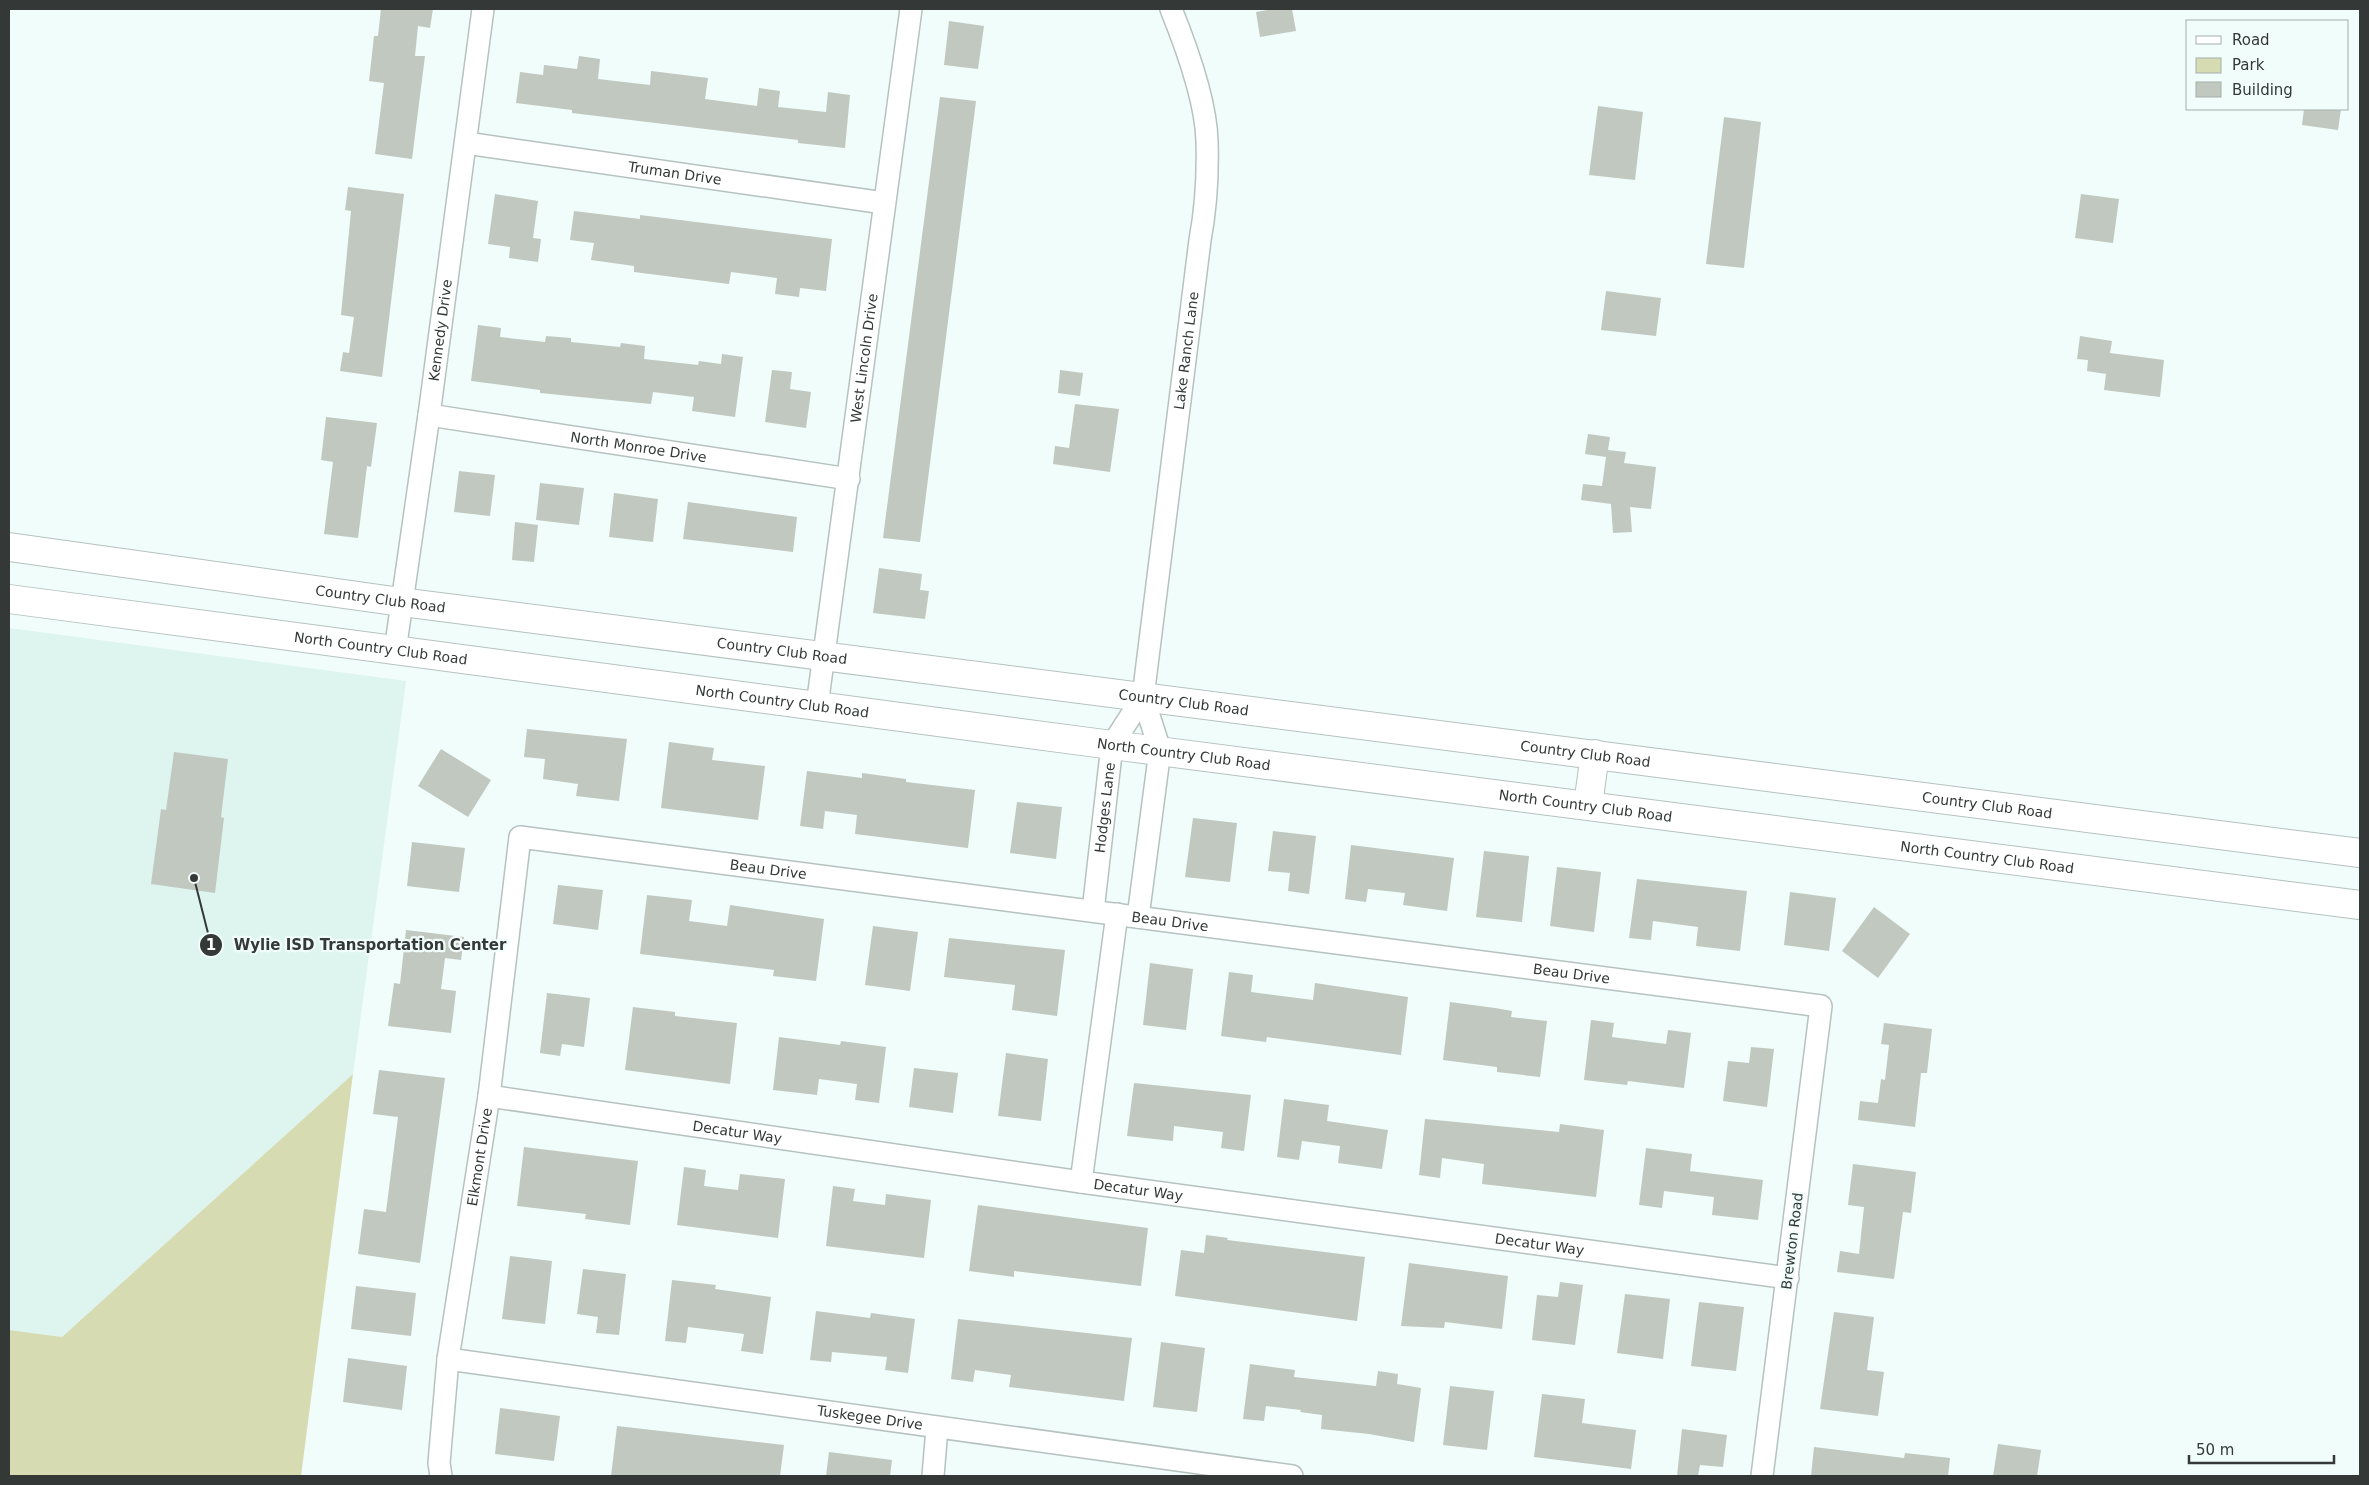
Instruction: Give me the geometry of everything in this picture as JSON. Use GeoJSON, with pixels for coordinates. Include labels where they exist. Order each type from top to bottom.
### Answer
{"type":"FeatureCollection","features":[{"type":"Feature","properties":{"kind":"main road","name":"Country Club Road"},"geometry":{"type":"LineString","coordinates":[[9,547],[401,602],[2360,853]]}},
{"type":"Feature","properties":{"kind":"main road","name":"North Country Club Road"},"geometry":{"type":"LineString","coordinates":[[9,599],[1112,745],[2360,905]]}},
{"type":"Feature","properties":{"kind":"main road"},"geometry":{"type":"LineString","coordinates":[[1588,805],[1594,754]]}},
{"type":"Feature","properties":{"kind":"street","name":"Kennedy Drive"},"geometry":{"type":"LineString","coordinates":[[395,651],[429,415],[483,9]]}},
{"type":"Feature","properties":{"kind":"street","name":"West Lincoln Drive"},"geometry":{"type":"LineString","coordinates":[[817,706],[911,9]]}},
{"type":"Feature","properties":{"kind":"street","name":"Lake Ranch Lane"},"geometry":{"type":"LineString","coordinates":[[1143,697],[1205,210],[1207,140],[1186,46],[1171,9]]}},
{"type":"Feature","properties":{"kind":"street","name":"Truman Drive"},"geometry":{"type":"LineString","coordinates":[[466,142],[884,203]]}},
{"type":"Feature","properties":{"kind":"street","name":"North Monroe Drive"},"geometry":{"type":"LineString","coordinates":[[429,415],[849,479]]}},
{"type":"Feature","properties":{"kind":"street","name":"Hodges Lane"},"geometry":{"type":"LineString","coordinates":[[1093,911],[1112,745],[1143,697]]}},
{"type":"Feature","properties":{"kind":"street"},"geometry":{"type":"LineString","coordinates":[[1138,917],[1160,750],[1143,697]]}},
{"type":"Feature","properties":{"kind":"street","name":"Beau Drive"},"geometry":{"type":"LineString","coordinates":[[520,837],[1821,1006]]}},
{"type":"Feature","properties":{"kind":"street","name":"Elkmont Drive"},"geometry":{"type":"LineString","coordinates":[[441,1476],[438,1463],[448,1359],[489,1096],[520,837]]}},
{"type":"Feature","properties":{"kind":"street"},"geometry":{"type":"LineString","coordinates":[[1082,1182],[1116,914]]}},
{"type":"Feature","properties":{"kind":"street","name":"Brewton Road"},"geometry":{"type":"LineString","coordinates":[[1762,1476],[1821,1006]]}},
{"type":"Feature","properties":{"kind":"street","name":"Decatur Way"},"geometry":{"type":"LineString","coordinates":[[489,1096],[1082,1182],[1788,1278]]}},
{"type":"Feature","properties":{"kind":"street","name":"Tuskegee Drive"},"geometry":{"type":"LineString","coordinates":[[448,1359],[1256,1474],[1292,1476]]}},
{"type":"Feature","properties":{"kind":"street"},"geometry":{"type":"LineString","coordinates":[[933,1476],[937,1428]]}},
{"type":"Feature","properties":{"kind":"shaded area"},"geometry":{"type":"Polygon","coordinates":[[[9,628],[406,681],[353,1074],[62,1337],[9,1330],[9,628]]]}},
{"type":"Feature","properties":{"kind":"green space"},"geometry":{"type":"Polygon","coordinates":[[[353,1074],[301,1476],[9,1476],[9,1330],[62,1337],[353,1074]]]}},
{"type":"Feature","properties":{"kind":"building"},"geometry":{"type":"Polygon","coordinates":[[[381,9],[433,9],[430,28],[418,26],[415,56],[425,56],[412,159],[375,154],[384,83],[369,81],[374,36],[378,36],[381,9]]]}},
{"type":"Feature","properties":{"kind":"building"},"geometry":{"type":"Polygon","coordinates":[[[1292,9],[1296,31],[1260,37],[1256,12],[1292,9]]]}},
{"type":"Feature","properties":{"kind":"building"},"geometry":{"type":"Polygon","coordinates":[[[949,21],[984,26],[978,69],[944,65],[949,21]]]}},
{"type":"Feature","properties":{"kind":"building"},"geometry":{"type":"Polygon","coordinates":[[[579,56],[600,59],[598,79],[650,85],[651,71],[708,78],[705,99],[757,106],[759,88],[780,91],[778,107],[826,112],[828,92],[850,95],[845,148],[798,143],[798,140],[572,113],[572,110],[516,103],[520,72],[543,75],[544,65],[577,69],[579,56]]]}},
{"type":"Feature","properties":{"kind":"building"},"geometry":{"type":"Polygon","coordinates":[[[940,97],[976,101],[920,542],[883,538],[940,97]]]}},
{"type":"Feature","properties":{"kind":"building"},"geometry":{"type":"Polygon","coordinates":[[[1598,106],[1643,112],[1635,180],[1589,175],[1598,106]]]}},
{"type":"Feature","properties":{"kind":"building"},"geometry":{"type":"Polygon","coordinates":[[[2304,110],[2341,110],[2338,130],[2302,125],[2304,110]]]}},
{"type":"Feature","properties":{"kind":"building"},"geometry":{"type":"Polygon","coordinates":[[[1724,117],[1761,122],[1744,268],[1706,264],[1724,117]]]}},
{"type":"Feature","properties":{"kind":"building"},"geometry":{"type":"Polygon","coordinates":[[[348,187],[404,194],[382,377],[340,371],[343,352],[349,353],[354,317],[341,315],[351,211],[345,210],[348,187]]]}},
{"type":"Feature","properties":{"kind":"building"},"geometry":{"type":"Polygon","coordinates":[[[495,194],[538,201],[533,238],[541,239],[538,262],[509,258],[510,247],[488,244],[495,194]]]}},
{"type":"Feature","properties":{"kind":"building"},"geometry":{"type":"Polygon","coordinates":[[[2081,194],[2119,199],[2113,243],[2075,238],[2081,194]]]}},
{"type":"Feature","properties":{"kind":"building"},"geometry":{"type":"Polygon","coordinates":[[[574,211],[640,219],[640,215],[832,239],[826,291],[800,288],[799,297],[775,294],[777,278],[731,272],[729,284],[634,272],[634,266],[591,260],[594,243],[570,240],[574,211]]]}},
{"type":"Feature","properties":{"kind":"building"},"geometry":{"type":"Polygon","coordinates":[[[1606,291],[1661,298],[1656,336],[1601,330],[1606,291]]]}},
{"type":"Feature","properties":{"kind":"building"},"geometry":{"type":"Polygon","coordinates":[[[478,325],[501,328],[500,337],[545,342],[546,336],[571,338],[571,342],[620,347],[621,343],[645,346],[644,359],[698,365],[699,361],[721,364],[722,354],[743,357],[735,417],[692,411],[694,397],[653,392],[651,404],[540,393],[540,390],[471,381],[478,325]]]}},
{"type":"Feature","properties":{"kind":"building"},"geometry":{"type":"Polygon","coordinates":[[[2080,336],[2112,341],[2110,353],[2164,360],[2160,397],[2104,390],[2106,374],[2087,371],[2088,360],[2077,359],[2080,336]]]}},
{"type":"Feature","properties":{"kind":"building"},"geometry":{"type":"Polygon","coordinates":[[[772,370],[792,372],[790,389],[811,392],[806,428],[765,422],[772,370]]]}},
{"type":"Feature","properties":{"kind":"building"},"geometry":{"type":"Polygon","coordinates":[[[1060,370],[1083,373],[1080,396],[1058,393],[1060,370]]]}},
{"type":"Feature","properties":{"kind":"building"},"geometry":{"type":"Polygon","coordinates":[[[1075,404],[1119,409],[1110,472],[1053,464],[1055,446],[1069,448],[1075,404]]]}},
{"type":"Feature","properties":{"kind":"building"},"geometry":{"type":"Polygon","coordinates":[[[326,417],[377,423],[371,467],[367,466],[358,538],[324,534],[333,462],[321,460],[326,417]]]}},
{"type":"Feature","properties":{"kind":"building"},"geometry":{"type":"Polygon","coordinates":[[[1588,434],[1610,437],[1608,450],[1626,452],[1624,463],[1656,467],[1651,509],[1630,507],[1632,532],[1613,533],[1611,504],[1581,500],[1583,484],[1602,486],[1606,457],[1585,454],[1588,434]]]}},
{"type":"Feature","properties":{"kind":"building"},"geometry":{"type":"Polygon","coordinates":[[[459,471],[495,475],[490,516],[454,512],[459,471]]]}},
{"type":"Feature","properties":{"kind":"building"},"geometry":{"type":"Polygon","coordinates":[[[540,483],[584,488],[579,525],[536,520],[540,483]]]}},
{"type":"Feature","properties":{"kind":"building"},"geometry":{"type":"Polygon","coordinates":[[[614,493],[658,499],[653,542],[609,537],[614,493]]]}},
{"type":"Feature","properties":{"kind":"building"},"geometry":{"type":"Polygon","coordinates":[[[688,502],[797,517],[793,552],[683,539],[688,502]]]}},
{"type":"Feature","properties":{"kind":"building"},"geometry":{"type":"Polygon","coordinates":[[[515,522],[538,525],[534,562],[512,560],[515,522]]]}},
{"type":"Feature","properties":{"kind":"building"},"geometry":{"type":"Polygon","coordinates":[[[879,568],[922,574],[920,590],[929,591],[925,619],[873,613],[879,568]]]}},
{"type":"Feature","properties":{"kind":"building"},"geometry":{"type":"Polygon","coordinates":[[[527,729],[627,739],[619,801],[576,796],[578,784],[543,779],[545,759],[524,757],[527,729]]]}},
{"type":"Feature","properties":{"kind":"building"},"geometry":{"type":"Polygon","coordinates":[[[669,742],[714,748],[712,760],[765,766],[758,820],[661,808],[669,742]]]}},
{"type":"Feature","properties":{"kind":"building"},"geometry":{"type":"Polygon","coordinates":[[[441,749],[491,780],[468,817],[418,786],[441,749]]]}},
{"type":"Feature","properties":{"kind":"building"},"geometry":{"type":"Polygon","coordinates":[[[174,752],[228,759],[221,817],[224,818],[215,893],[151,884],[161,809],[166,810],[174,752]]]}},
{"type":"Feature","properties":{"kind":"building"},"geometry":{"type":"Polygon","coordinates":[[[807,771],[862,778],[862,773],[906,779],[906,782],[975,790],[968,848],[855,834],[857,815],[825,811],[823,829],[800,826],[807,771]]]}},
{"type":"Feature","properties":{"kind":"building"},"geometry":{"type":"Polygon","coordinates":[[[1017,802],[1062,807],[1056,859],[1010,853],[1017,802]]]}},
{"type":"Feature","properties":{"kind":"building"},"geometry":{"type":"Polygon","coordinates":[[[1193,818],[1237,823],[1230,882],[1185,877],[1193,818]]]}},
{"type":"Feature","properties":{"kind":"building"},"geometry":{"type":"Polygon","coordinates":[[[1273,831],[1316,836],[1309,894],[1288,891],[1290,873],[1268,871],[1273,831]]]}},
{"type":"Feature","properties":{"kind":"building"},"geometry":{"type":"Polygon","coordinates":[[[412,842],[465,848],[459,892],[407,886],[412,842]]]}},
{"type":"Feature","properties":{"kind":"building"},"geometry":{"type":"Polygon","coordinates":[[[1351,845],[1454,858],[1447,911],[1403,905],[1405,893],[1368,889],[1366,902],[1345,899],[1351,845]]]}},
{"type":"Feature","properties":{"kind":"building"},"geometry":{"type":"Polygon","coordinates":[[[1484,851],[1529,856],[1522,922],[1476,917],[1484,851]]]}},
{"type":"Feature","properties":{"kind":"building"},"geometry":{"type":"Polygon","coordinates":[[[1557,867],[1601,872],[1594,932],[1550,926],[1557,867]]]}},
{"type":"Feature","properties":{"kind":"building"},"geometry":{"type":"Polygon","coordinates":[[[1637,879],[1747,891],[1740,951],[1696,946],[1698,927],[1653,921],[1651,940],[1629,938],[1637,879]]]}},
{"type":"Feature","properties":{"kind":"building"},"geometry":{"type":"Polygon","coordinates":[[[558,885],[603,890],[598,930],[553,924],[558,885]]]}},
{"type":"Feature","properties":{"kind":"building"},"geometry":{"type":"Polygon","coordinates":[[[1790,892],[1836,898],[1829,951],[1784,945],[1790,892]]]}},
{"type":"Feature","properties":{"kind":"building"},"geometry":{"type":"Polygon","coordinates":[[[647,895],[692,900],[689,921],[727,926],[730,905],[824,919],[816,981],[773,976],[774,970],[640,954],[647,895]]]}},
{"type":"Feature","properties":{"kind":"building"},"geometry":{"type":"Polygon","coordinates":[[[1874,907],[1910,934],[1878,978],[1842,951],[1874,907]]]}},
{"type":"Feature","properties":{"kind":"building"},"geometry":{"type":"Polygon","coordinates":[[[873,926],[918,932],[910,991],[865,985],[873,926]]]}},
{"type":"Feature","properties":{"kind":"building"},"geometry":{"type":"Polygon","coordinates":[[[406,930],[464,937],[461,960],[445,958],[441,989],[456,991],[451,1033],[388,1026],[394,983],[400,984],[406,930]]]}},
{"type":"Feature","properties":{"kind":"building"},"geometry":{"type":"Polygon","coordinates":[[[949,938],[1065,950],[1057,1016],[1012,1010],[1015,985],[944,977],[949,938]]]}},
{"type":"Feature","properties":{"kind":"building"},"geometry":{"type":"Polygon","coordinates":[[[1150,963],[1193,969],[1186,1030],[1143,1025],[1150,963]]]}},
{"type":"Feature","properties":{"kind":"building"},"geometry":{"type":"Polygon","coordinates":[[[1229,972],[1253,975],[1251,992],[1313,1000],[1315,983],[1408,997],[1401,1055],[1267,1037],[1266,1042],[1221,1036],[1229,972]]]}},
{"type":"Feature","properties":{"kind":"building"},"geometry":{"type":"Polygon","coordinates":[[[547,993],[590,998],[584,1047],[562,1044],[560,1056],[540,1053],[547,993]]]}},
{"type":"Feature","properties":{"kind":"building"},"geometry":{"type":"Polygon","coordinates":[[[1450,1002],[1512,1011],[1511,1017],[1547,1021],[1540,1077],[1497,1072],[1497,1067],[1443,1060],[1450,1002]]]}},
{"type":"Feature","properties":{"kind":"building"},"geometry":{"type":"Polygon","coordinates":[[[633,1007],[675,1012],[675,1016],[737,1023],[730,1084],[625,1070],[633,1007]]]}},
{"type":"Feature","properties":{"kind":"building"},"geometry":{"type":"Polygon","coordinates":[[[1591,1020],[1614,1023],[1612,1037],[1666,1044],[1668,1030],[1691,1033],[1684,1088],[1628,1081],[1627,1085],[1584,1080],[1591,1020]]]}},
{"type":"Feature","properties":{"kind":"building"},"geometry":{"type":"Polygon","coordinates":[[[1884,1023],[1932,1029],[1927,1073],[1921,1073],[1915,1127],[1858,1120],[1860,1101],[1878,1103],[1881,1079],[1885,1080],[1889,1045],[1881,1044],[1884,1023]]]}},
{"type":"Feature","properties":{"kind":"building"},"geometry":{"type":"Polygon","coordinates":[[[779,1037],[840,1045],[841,1041],[886,1047],[879,1103],[855,1100],[857,1084],[819,1079],[817,1095],[773,1090],[779,1037]]]}},
{"type":"Feature","properties":{"kind":"building"},"geometry":{"type":"Polygon","coordinates":[[[1751,1047],[1774,1049],[1767,1107],[1723,1101],[1728,1061],[1749,1063],[1751,1047]]]}},
{"type":"Feature","properties":{"kind":"building"},"geometry":{"type":"Polygon","coordinates":[[[1006,1053],[1048,1059],[1041,1121],[998,1116],[1006,1053]]]}},
{"type":"Feature","properties":{"kind":"building"},"geometry":{"type":"Polygon","coordinates":[[[914,1068],[958,1073],[953,1113],[909,1107],[914,1068]]]}},
{"type":"Feature","properties":{"kind":"building"},"geometry":{"type":"Polygon","coordinates":[[[379,1070],[445,1078],[420,1263],[358,1254],[364,1209],[386,1212],[398,1117],[373,1114],[379,1070]]]}},
{"type":"Feature","properties":{"kind":"building"},"geometry":{"type":"Polygon","coordinates":[[[1134,1083],[1251,1095],[1244,1151],[1221,1148],[1223,1132],[1174,1126],[1173,1141],[1127,1136],[1134,1083]]]}},
{"type":"Feature","properties":{"kind":"building"},"geometry":{"type":"Polygon","coordinates":[[[1284,1099],[1329,1105],[1327,1121],[1388,1130],[1382,1169],[1338,1163],[1340,1146],[1302,1141],[1299,1160],[1277,1157],[1284,1099]]]}},
{"type":"Feature","properties":{"kind":"building"},"geometry":{"type":"Polygon","coordinates":[[[1425,1119],[1559,1132],[1560,1124],[1604,1130],[1596,1197],[1482,1184],[1484,1164],[1442,1158],[1440,1178],[1419,1175],[1425,1119]]]}},
{"type":"Feature","properties":{"kind":"building"},"geometry":{"type":"Polygon","coordinates":[[[524,1147],[638,1161],[630,1225],[585,1219],[586,1214],[517,1206],[524,1147]]]}},
{"type":"Feature","properties":{"kind":"building"},"geometry":{"type":"Polygon","coordinates":[[[1646,1148],[1692,1154],[1690,1171],[1763,1180],[1758,1220],[1712,1215],[1714,1197],[1664,1191],[1662,1208],[1639,1205],[1646,1148]]]}},
{"type":"Feature","properties":{"kind":"building"},"geometry":{"type":"Polygon","coordinates":[[[1853,1164],[1916,1172],[1911,1213],[1903,1212],[1894,1279],[1837,1272],[1840,1251],[1859,1254],[1864,1207],[1848,1205],[1853,1164]]]}},
{"type":"Feature","properties":{"kind":"building"},"geometry":{"type":"Polygon","coordinates":[[[684,1167],[706,1170],[704,1186],[738,1190],[740,1174],[785,1179],[778,1238],[677,1225],[684,1167]]]}},
{"type":"Feature","properties":{"kind":"building"},"geometry":{"type":"Polygon","coordinates":[[[833,1186],[855,1189],[853,1201],[885,1205],[886,1194],[931,1200],[924,1258],[826,1246],[833,1186]]]}},
{"type":"Feature","properties":{"kind":"building"},"geometry":{"type":"Polygon","coordinates":[[[978,1205],[1148,1228],[1141,1286],[1014,1271],[1014,1277],[969,1271],[978,1205]]]}},
{"type":"Feature","properties":{"kind":"building"},"geometry":{"type":"Polygon","coordinates":[[[1206,1235],[1228,1238],[1227,1240],[1365,1257],[1357,1321],[1175,1296],[1181,1250],[1204,1253],[1206,1235]]]}},
{"type":"Feature","properties":{"kind":"building"},"geometry":{"type":"Polygon","coordinates":[[[510,1256],[552,1261],[545,1324],[502,1319],[510,1256]]]}},
{"type":"Feature","properties":{"kind":"building"},"geometry":{"type":"Polygon","coordinates":[[[1409,1263],[1508,1276],[1502,1329],[1445,1322],[1444,1328],[1401,1326],[1409,1263]]]}},
{"type":"Feature","properties":{"kind":"building"},"geometry":{"type":"Polygon","coordinates":[[[583,1269],[626,1274],[619,1335],[596,1333],[598,1317],[577,1314],[583,1269]]]}},
{"type":"Feature","properties":{"kind":"building"},"geometry":{"type":"Polygon","coordinates":[[[672,1280],[716,1285],[715,1289],[771,1297],[763,1354],[741,1351],[744,1334],[688,1327],[686,1343],[665,1341],[672,1280]]]}},
{"type":"Feature","properties":{"kind":"building"},"geometry":{"type":"Polygon","coordinates":[[[1560,1282],[1583,1285],[1575,1345],[1532,1340],[1537,1295],[1558,1297],[1560,1282]]]}},
{"type":"Feature","properties":{"kind":"building"},"geometry":{"type":"Polygon","coordinates":[[[356,1286],[416,1293],[411,1336],[351,1329],[356,1286]]]}},
{"type":"Feature","properties":{"kind":"building"},"geometry":{"type":"Polygon","coordinates":[[[1625,1294],[1670,1299],[1663,1359],[1617,1353],[1625,1294]]]}},
{"type":"Feature","properties":{"kind":"building"},"geometry":{"type":"Polygon","coordinates":[[[1699,1302],[1744,1307],[1736,1371],[1691,1366],[1699,1302]]]}},
{"type":"Feature","properties":{"kind":"building"},"geometry":{"type":"Polygon","coordinates":[[[816,1311],[870,1318],[871,1313],[915,1319],[908,1373],[885,1370],[887,1357],[832,1352],[831,1362],[810,1360],[816,1311]]]}},
{"type":"Feature","properties":{"kind":"building"},"geometry":{"type":"Polygon","coordinates":[[[1834,1312],[1874,1317],[1867,1370],[1884,1372],[1878,1416],[1820,1409],[1834,1312]]]}},
{"type":"Feature","properties":{"kind":"building"},"geometry":{"type":"Polygon","coordinates":[[[958,1319],[1132,1338],[1124,1401],[1009,1387],[1011,1375],[975,1370],[973,1382],[951,1379],[958,1319]]]}},
{"type":"Feature","properties":{"kind":"building"},"geometry":{"type":"Polygon","coordinates":[[[1161,1342],[1205,1348],[1197,1412],[1153,1407],[1161,1342]]]}},
{"type":"Feature","properties":{"kind":"building"},"geometry":{"type":"Polygon","coordinates":[[[348,1358],[407,1366],[402,1410],[343,1402],[348,1358]]]}},
{"type":"Feature","properties":{"kind":"building"},"geometry":{"type":"Polygon","coordinates":[[[1250,1364],[1295,1370],[1294,1377],[1376,1386],[1378,1371],[1398,1374],[1397,1384],[1421,1388],[1414,1442],[1369,1434],[1321,1429],[1322,1415],[1300,1412],[1301,1410],[1266,1406],[1264,1421],[1243,1419],[1250,1364]]]}},
{"type":"Feature","properties":{"kind":"building"},"geometry":{"type":"Polygon","coordinates":[[[1450,1386],[1494,1391],[1487,1450],[1443,1445],[1450,1386]]]}},
{"type":"Feature","properties":{"kind":"building"},"geometry":{"type":"Polygon","coordinates":[[[1542,1394],[1585,1399],[1582,1423],[1636,1430],[1631,1469],[1534,1457],[1542,1394]]]}},
{"type":"Feature","properties":{"kind":"building"},"geometry":{"type":"Polygon","coordinates":[[[500,1408],[560,1416],[554,1461],[495,1454],[500,1408]]]}},
{"type":"Feature","properties":{"kind":"building"},"geometry":{"type":"Polygon","coordinates":[[[617,1426],[784,1445],[780,1476],[611,1476],[617,1426]]]}},
{"type":"Feature","properties":{"kind":"building"},"geometry":{"type":"Polygon","coordinates":[[[1682,1429],[1727,1435],[1723,1467],[1700,1465],[1698,1476],[1677,1476],[1682,1429]]]}},
{"type":"Feature","properties":{"kind":"building"},"geometry":{"type":"Polygon","coordinates":[[[1998,1444],[2041,1450],[2037,1476],[1993,1476],[1998,1444]]]}},
{"type":"Feature","properties":{"kind":"building"},"geometry":{"type":"Polygon","coordinates":[[[1814,1447],[1904,1458],[1905,1453],[1950,1458],[1948,1476],[1811,1476],[1814,1447]]]}},
{"type":"Feature","properties":{"kind":"building"},"geometry":{"type":"Polygon","coordinates":[[[829,1452],[892,1460],[890,1476],[826,1476],[829,1452]]]}},
{"type":"Feature","properties":{"kind":"place","name":"Wylie ISD Transportation Center"},"geometry":{"type":"Point","coordinates":[194,878]}}]}
